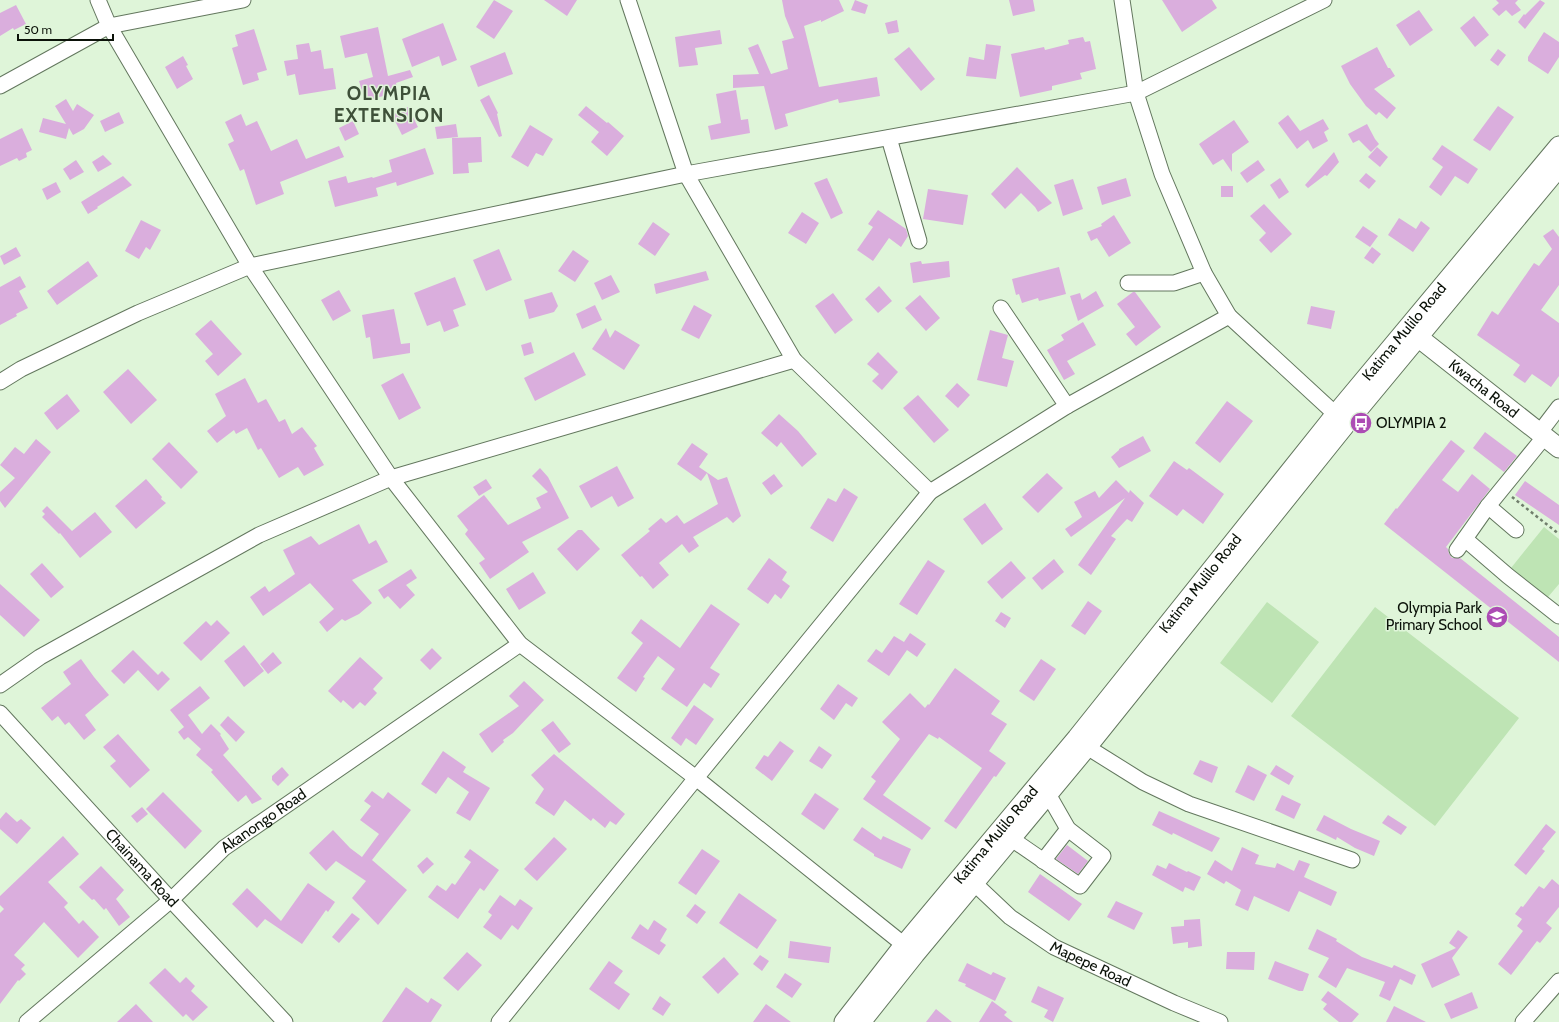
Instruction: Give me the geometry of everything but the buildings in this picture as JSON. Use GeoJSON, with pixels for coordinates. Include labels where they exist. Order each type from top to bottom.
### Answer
{"type":"FeatureCollection","features":[{"type":"Feature","properties":{"kind":"main road","name":"Katima Mulilo Road"},"geometry":{"type":"LineString","coordinates":[[1413,334],[1559,146]]}},
{"type":"Feature","properties":{"kind":"main road","name":"Katima Mulilo Road"},"geometry":{"type":"LineString","coordinates":[[844,1022],[909,949],[1006,834],[1340,420],[1559,167]]}},
{"type":"Feature","properties":{"kind":"main road","name":"Kwacha Road"},"geometry":{"type":"LineString","coordinates":[[1413,334],[1548,439]]}},
{"type":"Feature","properties":{"kind":"main road","name":"Katima Mulilo Road"},"geometry":{"type":"LineString","coordinates":[[1042,790],[1087,747],[1340,420]]}},
{"type":"Feature","properties":{"kind":"main road","name":"Katima Mulilo Road"},"geometry":{"type":"LineString","coordinates":[[861,1022],[909,949],[974,883],[1006,834]]}},
{"type":"Feature","properties":{"kind":"street"},"geometry":{"type":"LineString","coordinates":[[98,0],[109,26],[250,266],[391,478],[520,644],[696,778],[909,949]]}},
{"type":"Feature","properties":{"kind":"street"},"geometry":{"type":"LineString","coordinates":[[0,86],[109,26],[243,0]]}},
{"type":"Feature","properties":{"kind":"street"},"geometry":{"type":"LineString","coordinates":[[628,0],[686,174],[794,360],[930,492]]}},
{"type":"Feature","properties":{"kind":"street"},"geometry":{"type":"LineString","coordinates":[[1122,0],[1136,93],[1162,174],[1204,273],[1228,316],[1340,420]]}},
{"type":"Feature","properties":{"kind":"street"},"geometry":{"type":"LineString","coordinates":[[0,382],[21,369],[138,313],[250,266],[686,174],[1136,93],[1324,0]]}},
{"type":"Feature","properties":{"kind":"street"},"geometry":{"type":"LineString","coordinates":[[890,138],[919,241]]}},
{"type":"Feature","properties":{"kind":"street"},"geometry":{"type":"LineString","coordinates":[[1128,283],[1174,283],[1204,273]]}},
{"type":"Feature","properties":{"kind":"street"},"geometry":{"type":"LineString","coordinates":[[1001,308],[1067,406]]}},
{"type":"Feature","properties":{"kind":"street"},"geometry":{"type":"LineString","coordinates":[[499,1022],[930,492],[1067,406],[1228,316]]}},
{"type":"Feature","properties":{"kind":"street"},"geometry":{"type":"LineString","coordinates":[[0,685],[40,657],[259,535],[391,478],[794,360]]}},
{"type":"Feature","properties":{"kind":"street"},"geometry":{"type":"LineString","coordinates":[[1559,407],[1548,439],[1502,489],[1461,544],[1508,576],[1559,616]]}},
{"type":"Feature","properties":{"kind":"street"},"geometry":{"type":"LineString","coordinates":[[1488,506],[1516,530]]}},
{"type":"Feature","properties":{"kind":"street","name":"Akanongo Road"},"geometry":{"type":"LineString","coordinates":[[27,1022],[171,900],[224,848],[520,644]]}},
{"type":"Feature","properties":{"kind":"street","name":"Chainama Road"},"geometry":{"type":"LineString","coordinates":[[0,713],[285,1022]]}},
{"type":"Feature","properties":{"kind":"street"},"geometry":{"type":"LineString","coordinates":[[1087,747],[1143,782],[1189,804],[1352,860]]}},
{"type":"Feature","properties":{"kind":"street"},"geometry":{"type":"LineString","coordinates":[[1006,834],[1080,886],[1103,856],[1068,829],[1042,790]]}},
{"type":"Feature","properties":{"kind":"street"},"geometry":{"type":"LineString","coordinates":[[1044,861],[1068,829]]}},
{"type":"Feature","properties":{"kind":"street","name":"Mapepe Road"},"geometry":{"type":"LineString","coordinates":[[974,883],[1010,917],[1054,947],[1174,1003],[1220,1022]]}},
{"type":"Feature","properties":{"kind":"street"},"geometry":{"type":"LineString","coordinates":[[1523,1022],[1559,981]]}},
{"type":"Feature","properties":{"kind":"path"},"geometry":{"type":"LineString","coordinates":[[1502,489],[1559,534]]}},
{"type":"Feature","properties":{"kind":"green space"},"geometry":{"type":"Polygon","coordinates":[[[1544,527],[1559,539],[1559,584],[1548,597],[1511,568],[1544,527]]]}},
{"type":"Feature","properties":{"kind":"green space"},"geometry":{"type":"Polygon","coordinates":[[[1267,602],[1319,642],[1272,703],[1220,663],[1267,602]]]}},
{"type":"Feature","properties":{"kind":"green space"},"geometry":{"type":"Polygon","coordinates":[[[1375,607],[1519,718],[1435,826],[1291,716],[1375,607]]]}},
{"type":"Feature","properties":{"kind":"place","name":"OLYMPIA 2"},"geometry":{"type":"Point","coordinates":[1361,423]}},
{"type":"Feature","properties":{"kind":"place","name":"Olympia Park Primary School"},"geometry":{"type":"Point","coordinates":[1497,617]}},
{"type":"Feature","properties":{"kind":"district","name":"OLYMPIA EXTENSION"},"geometry":{"type":"Point","coordinates":[389,104]}}]}
